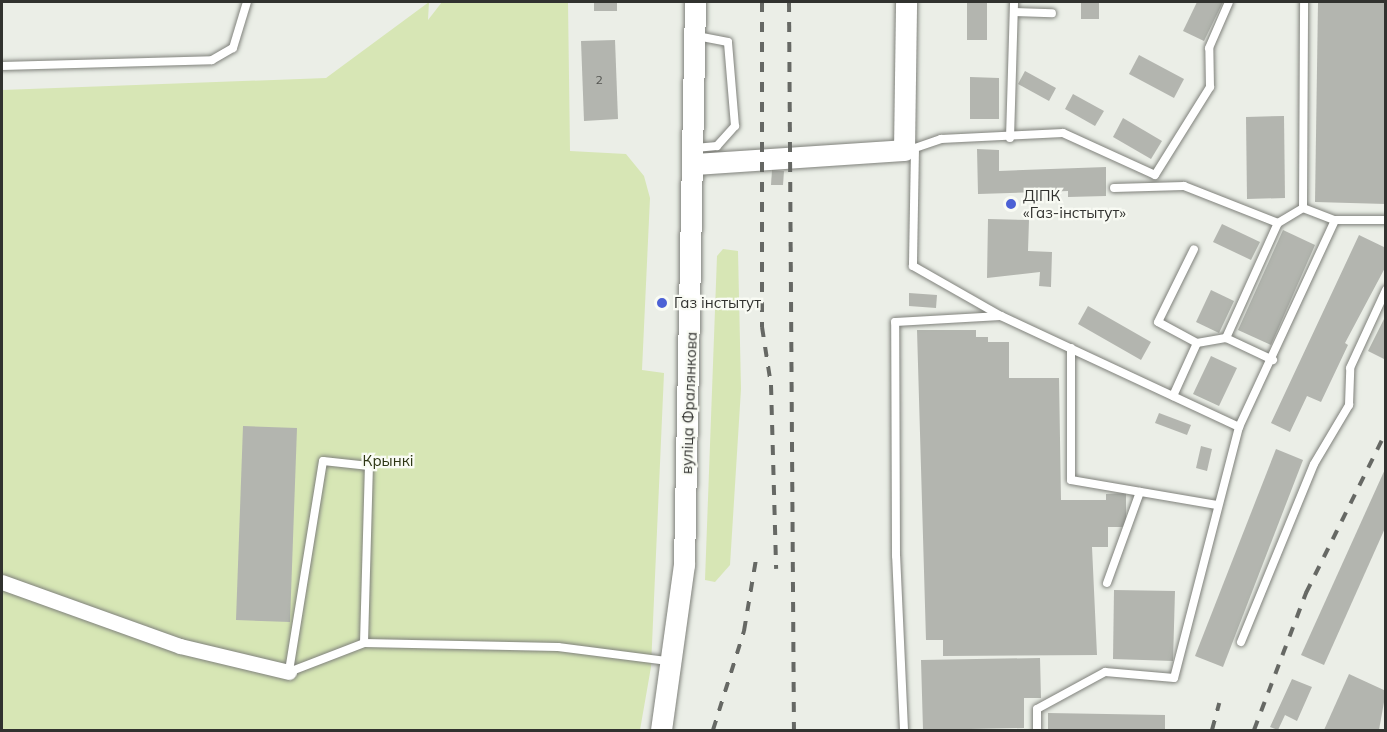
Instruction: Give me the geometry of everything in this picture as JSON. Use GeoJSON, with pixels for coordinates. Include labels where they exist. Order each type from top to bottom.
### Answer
{"type":"FeatureCollection","features":[{"type":"Feature","properties":{"kind":"main road","name":"вуліца Фралянкова"},"geometry":{"type":"LineString","coordinates":[[661,730],[684,565],[694,156],[695,2]]}},
{"type":"Feature","properties":{"kind":"main road"},"geometry":{"type":"LineString","coordinates":[[694,156],[910,149],[906,2]]}},
{"type":"Feature","properties":{"kind":"street"},"geometry":{"type":"LineString","coordinates":[[2,582],[180,645],[289,672]]}},
{"type":"Feature","properties":{"kind":"lane"},"geometry":{"type":"LineString","coordinates":[[2,66],[212,60],[233,48],[247,2]]}},
{"type":"Feature","properties":{"kind":"lane"},"geometry":{"type":"LineString","coordinates":[[1011,138],[1014,2]]}},
{"type":"Feature","properties":{"kind":"lane"},"geometry":{"type":"LineString","coordinates":[[1229,2],[1209,48],[1210,87],[1155,175],[1063,133],[1011,138],[941,139],[910,149],[913,266],[1001,316],[1239,427]]}},
{"type":"Feature","properties":{"kind":"lane"},"geometry":{"type":"LineString","coordinates":[[1303,208],[1304,2]]}},
{"type":"Feature","properties":{"kind":"lane"},"geometry":{"type":"LineString","coordinates":[[1014,12],[1052,13]]}},
{"type":"Feature","properties":{"kind":"lane"},"geometry":{"type":"LineString","coordinates":[[694,36],[728,42],[735,90],[735,126],[717,146],[694,156]]}},
{"type":"Feature","properties":{"kind":"lane"},"geometry":{"type":"LineString","coordinates":[[1114,188],[1184,186],[1278,223]]}},
{"type":"Feature","properties":{"kind":"lane"},"geometry":{"type":"LineString","coordinates":[[1303,208],[1335,220],[1386,220]]}},
{"type":"Feature","properties":{"kind":"lane"},"geometry":{"type":"LineString","coordinates":[[1226,338],[1278,223],[1303,208]]}},
{"type":"Feature","properties":{"kind":"lane"},"geometry":{"type":"LineString","coordinates":[[1036,730],[1037,709],[1105,672],[1174,678],[1239,427],[1273,360],[1335,220]]}},
{"type":"Feature","properties":{"kind":"lane"},"geometry":{"type":"LineString","coordinates":[[1194,249],[1158,322],[1197,343],[1226,338],[1273,360]]}},
{"type":"Feature","properties":{"kind":"lane"},"geometry":{"type":"LineString","coordinates":[[1241,642],[1314,464],[1349,405],[1350,368],[1386,290]]}},
{"type":"Feature","properties":{"kind":"lane"},"geometry":{"type":"LineString","coordinates":[[904,730],[896,556],[895,322],[1001,316]]}},
{"type":"Feature","properties":{"kind":"lane"},"geometry":{"type":"LineString","coordinates":[[1173,396],[1197,343]]}},
{"type":"Feature","properties":{"kind":"lane"},"geometry":{"type":"LineString","coordinates":[[1071,348],[1071,480],[1217,505]]}},
{"type":"Feature","properties":{"kind":"lane"},"geometry":{"type":"LineString","coordinates":[[289,672],[323,461],[369,466],[364,643]]}},
{"type":"Feature","properties":{"kind":"lane"},"geometry":{"type":"LineString","coordinates":[[1107,583],[1140,492]]}},
{"type":"Feature","properties":{"kind":"lane"},"geometry":{"type":"LineString","coordinates":[[289,672],[364,643],[558,647],[672,662]]}},
{"type":"Feature","properties":{"kind":"green space","name":"Крынкі"},"geometry":{"type":"Polygon","coordinates":[[[429,2],[428,20],[442,2],[568,2],[570,151],[626,154],[644,176],[650,198],[642,370],[664,373],[651,667],[640,730],[2,730],[2,90],[326,78],[429,2]]]}},
{"type":"Feature","properties":{"kind":"green space"},"geometry":{"type":"Polygon","coordinates":[[[723,249],[738,251],[741,389],[730,565],[715,582],[705,580],[717,256],[723,249]]]}},
{"type":"Feature","properties":{"kind":"building"},"geometry":{"type":"Polygon","coordinates":[[[594,2],[617,2],[617,11],[594,11],[594,2]]]}},
{"type":"Feature","properties":{"kind":"building"},"geometry":{"type":"Polygon","coordinates":[[[967,2],[987,2],[987,40],[967,40],[967,2]]]}},
{"type":"Feature","properties":{"kind":"building"},"geometry":{"type":"Polygon","coordinates":[[[1081,2],[1099,2],[1099,19],[1081,19],[1081,2]]]}},
{"type":"Feature","properties":{"kind":"building"},"geometry":{"type":"Polygon","coordinates":[[[1197,2],[1223,2],[1204,41],[1183,31],[1197,2]]]}},
{"type":"Feature","properties":{"kind":"building"},"geometry":{"type":"Polygon","coordinates":[[[1318,2],[1386,2],[1386,204],[1315,202],[1318,2]]]}},
{"type":"Feature","properties":{"kind":"building"},"geometry":{"type":"Polygon","coordinates":[[[615,40],[618,119],[584,121],[581,41],[615,40]]]}},
{"type":"Feature","properties":{"kind":"building"},"geometry":{"type":"Polygon","coordinates":[[[1139,55],[1184,79],[1174,98],[1129,74],[1139,55]]]}},
{"type":"Feature","properties":{"kind":"building"},"geometry":{"type":"Polygon","coordinates":[[[1025,71],[1056,88],[1049,101],[1018,84],[1025,71]]]}},
{"type":"Feature","properties":{"kind":"building"},"geometry":{"type":"Polygon","coordinates":[[[970,77],[999,78],[999,119],[970,119],[970,77]]]}},
{"type":"Feature","properties":{"kind":"building"},"geometry":{"type":"Polygon","coordinates":[[[1073,94],[1104,111],[1095,126],[1065,109],[1073,94]]]}},
{"type":"Feature","properties":{"kind":"building"},"geometry":{"type":"Polygon","coordinates":[[[1284,116],[1285,198],[1247,199],[1246,117],[1284,116]]]}},
{"type":"Feature","properties":{"kind":"building"},"geometry":{"type":"Polygon","coordinates":[[[1123,118],[1162,141],[1151,159],[1113,137],[1123,118]]]}},
{"type":"Feature","properties":{"kind":"building"},"geometry":{"type":"Polygon","coordinates":[[[977,149],[999,150],[999,171],[1106,167],[1106,196],[1068,197],[1068,191],[978,194],[977,149]]]}},
{"type":"Feature","properties":{"kind":"building"},"geometry":{"type":"Polygon","coordinates":[[[772,170],[784,171],[783,185],[771,185],[772,170]]]}},
{"type":"Feature","properties":{"kind":"building"},"geometry":{"type":"Polygon","coordinates":[[[988,219],[1029,220],[1028,251],[1052,252],[1051,287],[1039,286],[1040,272],[987,278],[988,219]]]}},
{"type":"Feature","properties":{"kind":"building"},"geometry":{"type":"Polygon","coordinates":[[[1222,224],[1260,242],[1251,260],[1213,242],[1222,224]]]}},
{"type":"Feature","properties":{"kind":"building"},"geometry":{"type":"Polygon","coordinates":[[[1283,230],[1315,245],[1271,345],[1238,330],[1283,230]]]}},
{"type":"Feature","properties":{"kind":"building"},"geometry":{"type":"Polygon","coordinates":[[[1359,235],[1386,248],[1386,266],[1345,343],[1348,345],[1321,402],[1307,396],[1290,432],[1271,423],[1359,235]]]}},
{"type":"Feature","properties":{"kind":"building"},"geometry":{"type":"Polygon","coordinates":[[[1211,290],[1234,301],[1219,333],[1196,322],[1211,290]]]}},
{"type":"Feature","properties":{"kind":"building"},"geometry":{"type":"Polygon","coordinates":[[[909,293],[937,295],[936,308],[909,306],[909,293]]]}},
{"type":"Feature","properties":{"kind":"building"},"geometry":{"type":"Polygon","coordinates":[[[1088,306],[1151,342],[1141,360],[1078,324],[1088,306]]]}},
{"type":"Feature","properties":{"kind":"building"},"geometry":{"type":"Polygon","coordinates":[[[1386,315],[1386,360],[1368,351],[1386,315]]]}},
{"type":"Feature","properties":{"kind":"building"},"geometry":{"type":"Polygon","coordinates":[[[917,330],[976,330],[976,337],[988,337],[988,342],[1009,342],[1009,378],[1059,378],[1061,500],[1106,500],[1106,494],[1126,493],[1126,527],[1108,527],[1108,547],[1092,547],[1097,655],[943,656],[943,640],[926,640],[917,330]]]}},
{"type":"Feature","properties":{"kind":"building"},"geometry":{"type":"Polygon","coordinates":[[[1211,356],[1237,368],[1219,406],[1193,394],[1211,356]]]}},
{"type":"Feature","properties":{"kind":"building"},"geometry":{"type":"Polygon","coordinates":[[[1159,413],[1191,425],[1187,435],[1155,423],[1159,413]]]}},
{"type":"Feature","properties":{"kind":"building"},"geometry":{"type":"Polygon","coordinates":[[[243,426],[297,428],[290,622],[236,620],[243,426]]]}},
{"type":"Feature","properties":{"kind":"building"},"geometry":{"type":"Polygon","coordinates":[[[1201,446],[1212,449],[1207,471],[1196,468],[1201,446]]]}},
{"type":"Feature","properties":{"kind":"building"},"geometry":{"type":"Polygon","coordinates":[[[1276,449],[1303,460],[1223,667],[1195,656],[1276,449]]]}},
{"type":"Feature","properties":{"kind":"building"},"geometry":{"type":"Polygon","coordinates":[[[1386,467],[1386,526],[1324,665],[1301,655],[1386,467]]]}},
{"type":"Feature","properties":{"kind":"building"},"geometry":{"type":"Polygon","coordinates":[[[1114,590],[1175,591],[1173,661],[1113,659],[1114,590]]]}},
{"type":"Feature","properties":{"kind":"building"},"geometry":{"type":"Polygon","coordinates":[[[1040,658],[1041,698],[1024,698],[1024,728],[923,730],[921,660],[1040,658]]]}},
{"type":"Feature","properties":{"kind":"building"},"geometry":{"type":"Polygon","coordinates":[[[1349,674],[1386,691],[1379,730],[1324,730],[1349,674]]]}},
{"type":"Feature","properties":{"kind":"building"},"geometry":{"type":"Polygon","coordinates":[[[1292,679],[1312,687],[1297,721],[1285,715],[1278,730],[1270,727],[1292,679]]]}},
{"type":"Feature","properties":{"kind":"building"},"geometry":{"type":"Polygon","coordinates":[[[1048,713],[1165,715],[1165,730],[1048,730],[1048,713]]]}},
{"type":"Feature","properties":{"kind":"railway"},"geometry":{"type":"LineString","coordinates":[[762,2],[762,327],[771,385],[776,569]]}},
{"type":"Feature","properties":{"kind":"railway"},"geometry":{"type":"LineString","coordinates":[[789,2],[794,730]]}},
{"type":"Feature","properties":{"kind":"railway"},"geometry":{"type":"LineString","coordinates":[[1254,730],[1306,593],[1386,432]]}},
{"type":"Feature","properties":{"kind":"railway"},"geometry":{"type":"LineString","coordinates":[[713,730],[744,631],[756,559]]}},
{"type":"Feature","properties":{"kind":"railway"},"geometry":{"type":"LineString","coordinates":[[1212,730],[1219,703]]}},
{"type":"Feature","properties":{"kind":"place","name":"ДІПК «Газ-інстытут»"},"geometry":{"type":"Point","coordinates":[1011,204]}},
{"type":"Feature","properties":{"kind":"place","name":"Газ інстытут"},"geometry":{"type":"Point","coordinates":[662,303]}}]}
